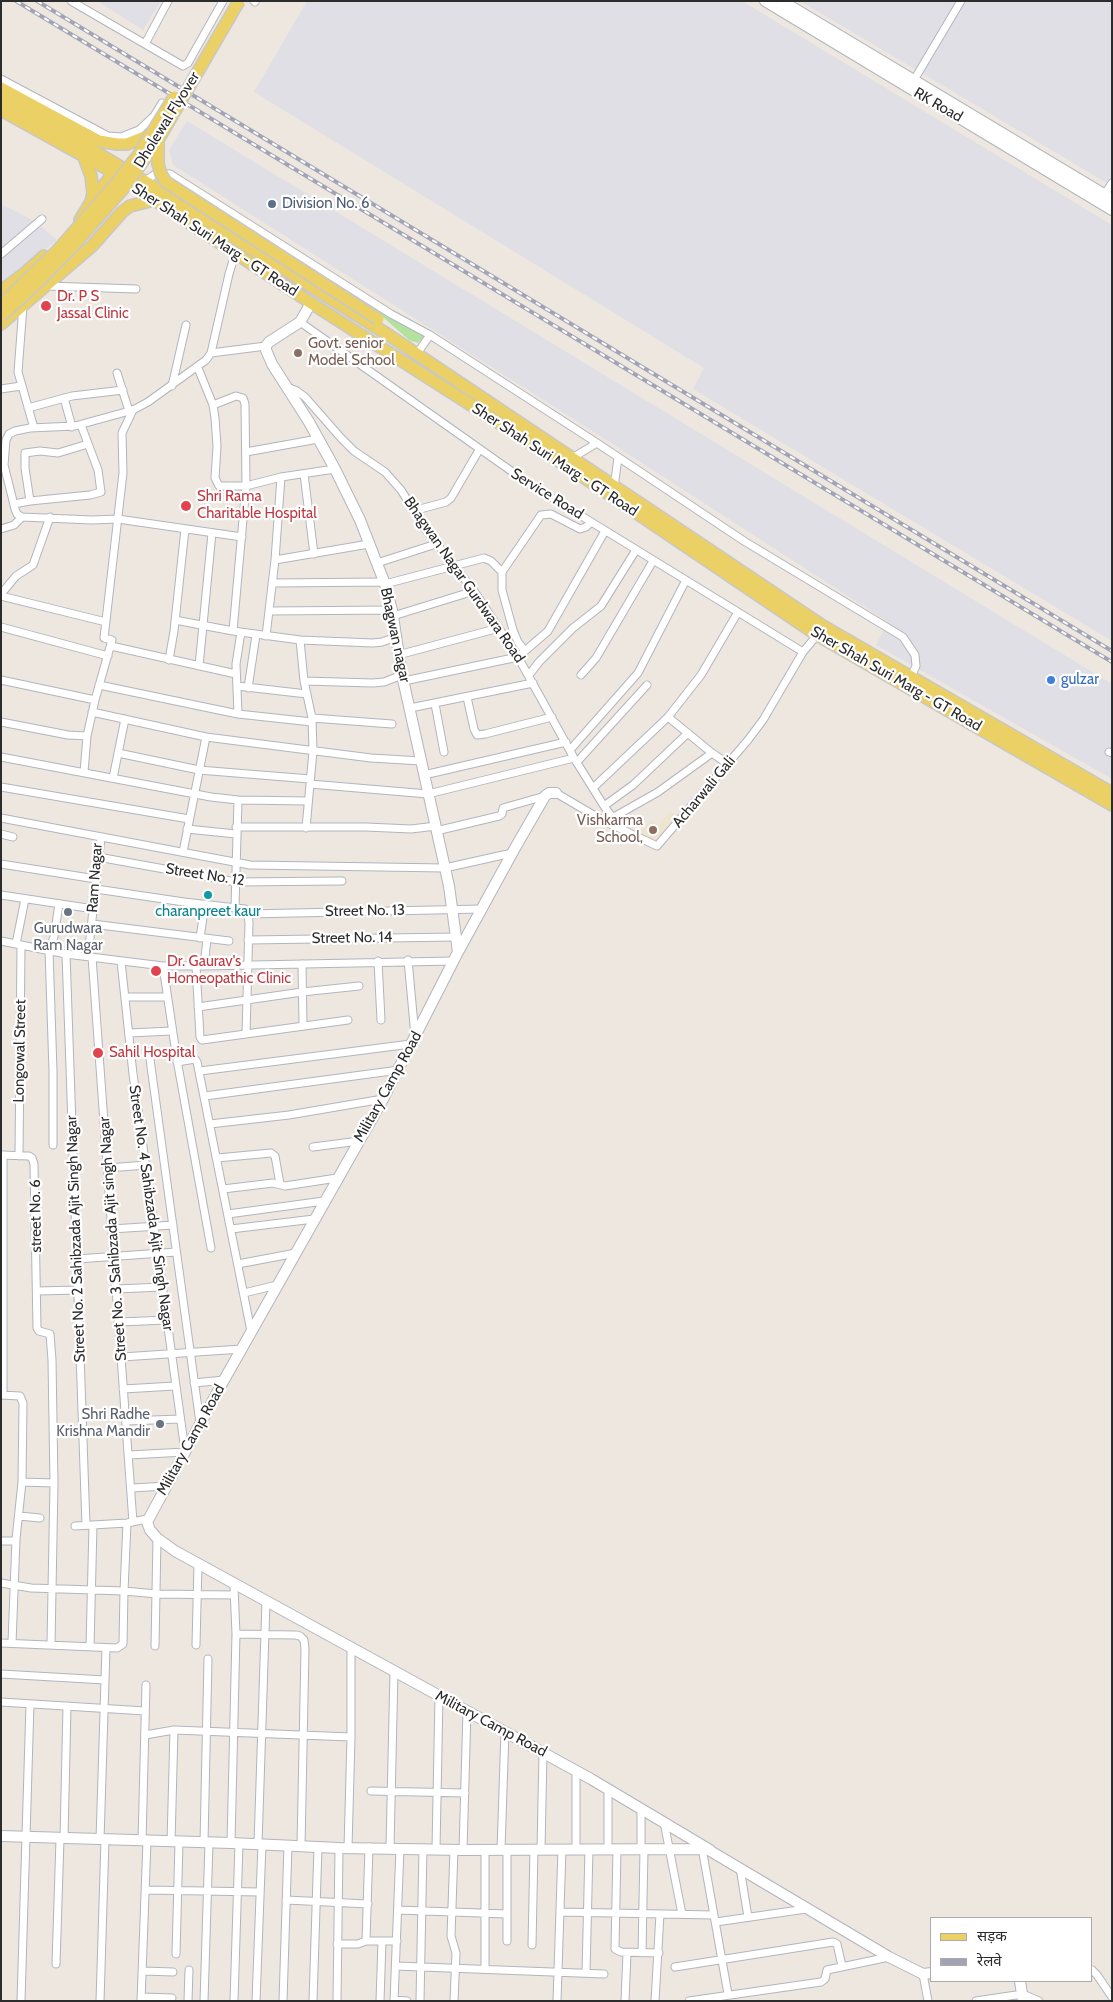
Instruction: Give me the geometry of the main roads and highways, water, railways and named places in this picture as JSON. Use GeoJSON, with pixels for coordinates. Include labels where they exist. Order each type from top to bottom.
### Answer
{"type":"FeatureCollection","features":[{"type":"Feature","properties":{"kind":"main road","name":"Dholewal Flyover"},"geometry":{"type":"LineString","coordinates":[[1,304],[57,251],[155,137],[231,1]]}},
{"type":"Feature","properties":{"kind":"main road","name":"Dholewal Flyover"},"geometry":{"type":"LineString","coordinates":[[1,316],[38,282],[96,221],[123,188],[239,1]]}},
{"type":"Feature","properties":{"kind":"main road"},"geometry":{"type":"LineString","coordinates":[[1,88],[100,141],[127,144],[155,137],[158,164],[166,182],[378,319],[390,336]]}},
{"type":"Feature","properties":{"kind":"main road","name":"Sher Shah Suri Marg - GT Road"},"geometry":{"type":"LineString","coordinates":[[1,98],[64,132],[142,186],[390,336],[614,487],[818,634],[911,677],[1112,793]]}},
{"type":"Feature","properties":{"kind":"main road","name":"Sher Shah Suri Marg - GT Road"},"geometry":{"type":"LineString","coordinates":[[1,110],[84,157],[116,169]]}},
{"type":"Feature","properties":{"kind":"main road"},"geometry":{"type":"LineString","coordinates":[[84,157],[91,176],[93,193],[91,202]]}},
{"type":"Feature","properties":{"kind":"main road"},"geometry":{"type":"LineString","coordinates":[[1,291],[57,245],[78,223],[116,169]]}},
{"type":"Feature","properties":{"kind":"main road"},"geometry":{"type":"LineString","coordinates":[[1,324],[92,246],[142,186]]}},
{"type":"Feature","properties":{"kind":"main road","name":"Sher Shah Suri Marg - GT Road"},"geometry":{"type":"LineString","coordinates":[[142,186],[154,200],[311,303],[573,470],[818,634],[1112,806]]}},
{"type":"Feature","properties":{"kind":"main road"},"geometry":{"type":"LineString","coordinates":[[122,212],[130,206],[154,200]]}},
{"type":"Feature","properties":{"kind":"railway"},"geometry":{"type":"LineString","coordinates":[[16,1],[1112,662]]}},
{"type":"Feature","properties":{"kind":"railway"},"geometry":{"type":"LineString","coordinates":[[37,1],[1112,651]]}},
{"type":"Feature","properties":{"kind":"place","name":"Division No. 6"},"geometry":{"type":"Point","coordinates":[272,204]}},
{"type":"Feature","properties":{"kind":"place","name":"Dr. P S Jassal Clinic"},"geometry":{"type":"Point","coordinates":[46,306]}},
{"type":"Feature","properties":{"kind":"place","name":"Govt. senior Model School"},"geometry":{"type":"Point","coordinates":[298,353]}},
{"type":"Feature","properties":{"kind":"place","name":"Shri Rama Charitable Hospital"},"geometry":{"type":"Point","coordinates":[186,506]}},
{"type":"Feature","properties":{"kind":"place","name":"gulzar"},"geometry":{"type":"Point","coordinates":[1051,680]}},
{"type":"Feature","properties":{"kind":"place","name":"Vishkarma School,"},"geometry":{"type":"Point","coordinates":[653,830]}},
{"type":"Feature","properties":{"kind":"place","name":"charanpreet kaur"},"geometry":{"type":"Point","coordinates":[208,895]}},
{"type":"Feature","properties":{"kind":"place","name":"Gurudwara Ram Nagar"},"geometry":{"type":"Point","coordinates":[68,912]}},
{"type":"Feature","properties":{"kind":"place","name":"Dr. Gaurav's Homeopathic Clinic"},"geometry":{"type":"Point","coordinates":[156,971]}},
{"type":"Feature","properties":{"kind":"place","name":"Sahil Hospital"},"geometry":{"type":"Point","coordinates":[98,1053]}},
{"type":"Feature","properties":{"kind":"place","name":"Shri Radhe Krishna Mandir"},"geometry":{"type":"Point","coordinates":[160,1424]}}]}
